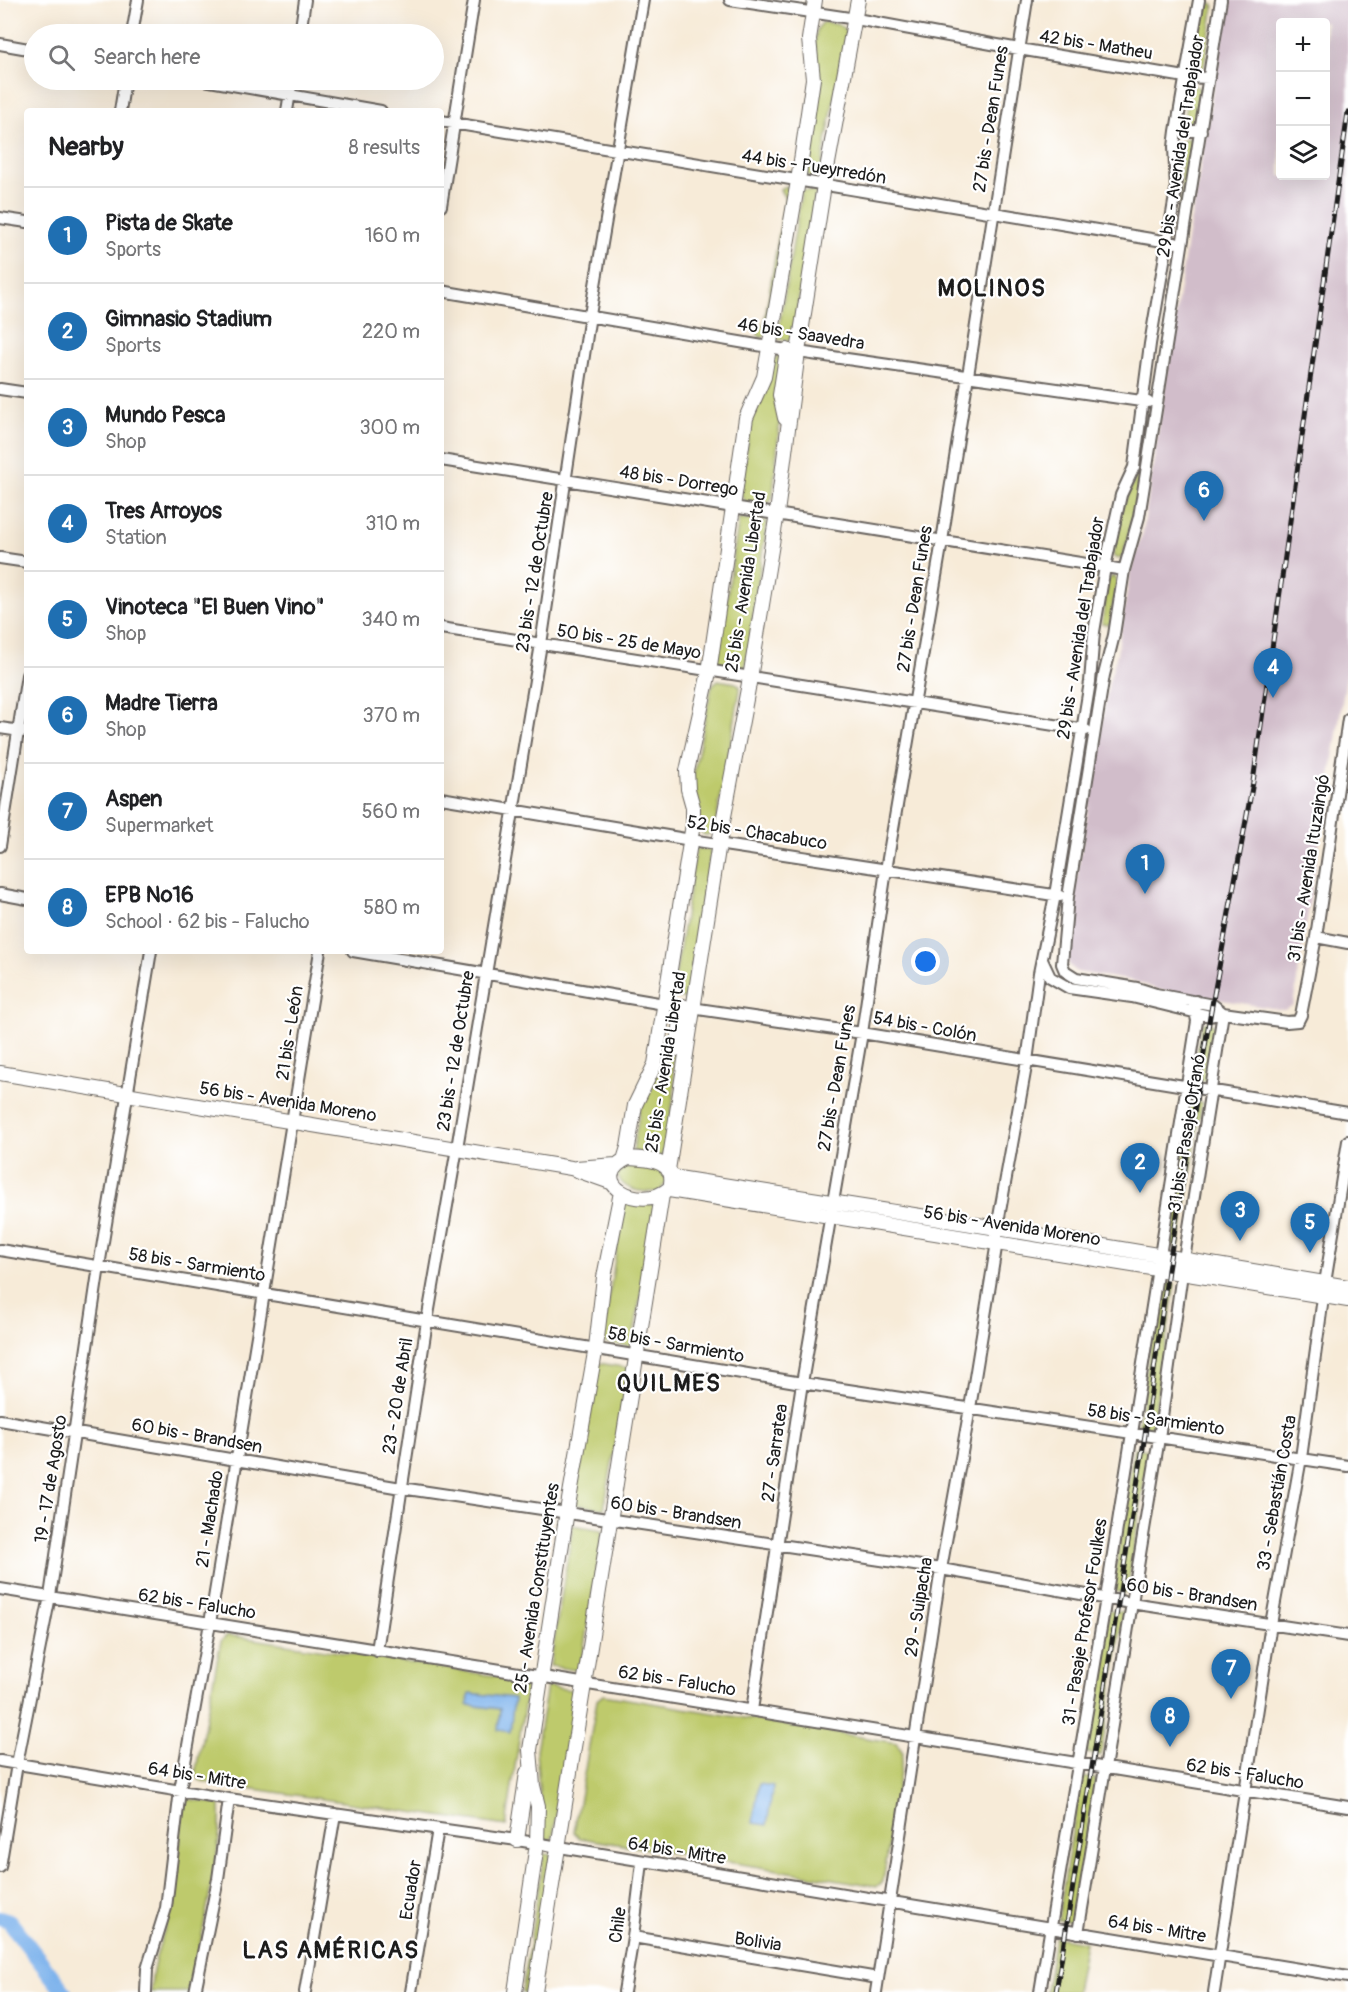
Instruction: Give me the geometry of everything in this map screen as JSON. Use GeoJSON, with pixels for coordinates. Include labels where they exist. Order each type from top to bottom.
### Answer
{"type":"FeatureCollection","features":[{"type":"Feature","properties":{"kind":"main road","name":"25 bis - Avenida Libertad"},"geometry":{"type":"LineString","coordinates":[[668,1183],[682,1076],[687,1007],[750,678],[777,513],[793,351],[858,0]]}},
{"type":"Feature","properties":{"kind":"main road","name":"25 bis - Avenida Libertad"},"geometry":{"type":"LineString","coordinates":[[620,1163],[628,1147],[635,1105],[655,1064],[692,840],[693,807],[688,789],[687,771],[709,672],[746,418],[764,377],[798,181],[813,79],[809,39],[814,7]]}},
{"type":"Feature","properties":{"kind":"main road","name":"56 bis - Avenida Moreno"},"geometry":{"type":"LineString","coordinates":[[0,1074],[571,1168],[617,1188]]}},
{"type":"Feature","properties":{"kind":"main road"},"geometry":{"type":"LineString","coordinates":[[535,1992],[609,1519],[668,1183],[658,1162],[648,1159],[628,1158],[612,1172],[617,1188],[639,1198],[668,1183]]}},
{"type":"Feature","properties":{"kind":"main road","name":"56 bis - Avenida Moreno"},"geometry":{"type":"LineString","coordinates":[[571,1168],[620,1163]]}},
{"type":"Feature","properties":{"kind":"main road","name":"56 bis - Avenida Moreno"},"geometry":{"type":"LineString","coordinates":[[668,1183],[1183,1265],[1325,1290],[1348,1300]]}},
{"type":"Feature","properties":{"kind":"main road","name":"25 - Avenida Constituyentes"},"geometry":{"type":"LineString","coordinates":[[515,1992],[537,1844],[538,1806],[533,1786],[530,1750],[567,1511],[596,1347],[617,1188]]}},
{"type":"Feature","properties":{"kind":"main road","name":"56 bis - Avenida Moreno"},"geometry":{"type":"LineString","coordinates":[[1325,1290],[1348,1287]]}},
{"type":"Feature","properties":{"kind":"main road"},"geometry":{"type":"LineString","coordinates":[[517,1840],[530,1750]]}},
{"type":"Feature","properties":{"kind":"street"},"geometry":{"type":"LineString","coordinates":[[134,24],[138,0]]}},
{"type":"Feature","properties":{"kind":"street"},"geometry":{"type":"LineString","coordinates":[[301,24],[305,0]]}},
{"type":"Feature","properties":{"kind":"street"},"geometry":{"type":"LineString","coordinates":[[444,188],[474,0]]}},
{"type":"Feature","properties":{"kind":"street","name":"23 bis - 12 de Octubre"},"geometry":{"type":"LineString","coordinates":[[457,1148],[540,644],[590,315],[643,0]]}},
{"type":"Feature","properties":{"kind":"street","name":"42 bis - Matheu"},"geometry":{"type":"LineString","coordinates":[[730,0],[814,7],[855,19],[1019,49],[1185,77],[1209,78]]}},
{"type":"Feature","properties":{"kind":"street","name":"27 bis - Dean Funes"},"geometry":{"type":"LineString","coordinates":[[831,1208],[862,1033],[886,870],[942,541],[1027,0]]}},
{"type":"Feature","properties":{"kind":"street","name":"29 bis - Avenida del Trabajador"},"geometry":{"type":"LineString","coordinates":[[997,1235],[1090,682],[1094,632],[1105,567],[1121,495],[1134,467],[1150,344],[1176,190],[1174,147],[1176,131],[1198,0]]}},
{"type":"Feature","properties":{"kind":"street","name":"29 bis - Avenida del Trabajador"},"geometry":{"type":"LineString","coordinates":[[1196,1001],[1156,994],[1137,987],[1076,978],[1065,971],[1062,964],[1068,897],[1104,675],[1114,635],[1124,570],[1139,517],[1221,0]]}},
{"type":"Feature","properties":{"kind":"street"},"geometry":{"type":"LineString","coordinates":[[0,44],[24,48]]}},
{"type":"Feature","properties":{"kind":"street"},"geometry":{"type":"LineString","coordinates":[[120,108],[123,90]]}},
{"type":"Feature","properties":{"kind":"street"},"geometry":{"type":"LineString","coordinates":[[261,90],[364,108]]}},
{"type":"Feature","properties":{"kind":"street"},"geometry":{"type":"LineString","coordinates":[[288,108],[291,90]]}},
{"type":"Feature","properties":{"kind":"street","name":"44 bis - Pueyrredón"},"geometry":{"type":"LineString","coordinates":[[444,122],[1182,244]]}},
{"type":"Feature","properties":{"kind":"street"},"geometry":{"type":"LineString","coordinates":[[1176,131],[1201,130]]}},
{"type":"Feature","properties":{"kind":"street"},"geometry":{"type":"LineString","coordinates":[[0,218],[24,222]]}},
{"type":"Feature","properties":{"kind":"street","name":"46 bis - Saavedra"},"geometry":{"type":"LineString","coordinates":[[444,291],[793,351],[1157,403]]}},
{"type":"Feature","properties":{"kind":"street"},"geometry":{"type":"LineString","coordinates":[[1150,344],[1165,346]]}},
{"type":"Feature","properties":{"kind":"street"},"geometry":{"type":"LineString","coordinates":[[0,389],[24,393]]}},
{"type":"Feature","properties":{"kind":"street","name":"48 bis - Dorrego"},"geometry":{"type":"LineString","coordinates":[[444,460],[1124,570]]}},
{"type":"Feature","properties":{"kind":"street"},"geometry":{"type":"LineString","coordinates":[[0,558],[24,562]]}},
{"type":"Feature","properties":{"kind":"street","name":"50 bis - 25 de Mayo"},"geometry":{"type":"LineString","coordinates":[[444,628],[915,705],[1095,731]]}},
{"type":"Feature","properties":{"kind":"street"},"geometry":{"type":"LineString","coordinates":[[1094,632],[1114,635]]}},
{"type":"Feature","properties":{"kind":"street"},"geometry":{"type":"LineString","coordinates":[[0,846],[22,731],[24,709]]}},
{"type":"Feature","properties":{"kind":"street","name":"31 bis - Avenida Ituzaingó"},"geometry":{"type":"LineString","coordinates":[[1223,1013],[1287,1023],[1298,1021],[1301,1015],[1344,776],[1348,719]]}},
{"type":"Feature","properties":{"kind":"street"},"geometry":{"type":"LineString","coordinates":[[0,728],[22,731]]}},
{"type":"Feature","properties":{"kind":"street","name":"52 bis - Chacabuco"},"geometry":{"type":"LineString","coordinates":[[444,799],[692,840],[1068,897]]}},
{"type":"Feature","properties":{"kind":"street"},"geometry":{"type":"LineString","coordinates":[[1062,854],[1076,855]]}},
{"type":"Feature","properties":{"kind":"street"},"geometry":{"type":"LineString","coordinates":[[0,894],[24,898]]}},
{"type":"Feature","properties":{"kind":"street"},"geometry":{"type":"LineString","coordinates":[[1316,937],[1348,943]]}},
{"type":"Feature","properties":{"kind":"street","name":"19 - 17 de Agosto"},"geometry":{"type":"LineString","coordinates":[[0,1867],[16,1764],[50,1596],[99,1266],[151,954]]}},
{"type":"Feature","properties":{"kind":"street","name":"21 bis - León"},"geometry":{"type":"LineString","coordinates":[[293,1121],[320,954]]}},
{"type":"Feature","properties":{"kind":"street","name":"54 bis - Colón"},"geometry":{"type":"LineString","coordinates":[[370,954],[664,1004],[862,1033],[1348,1113]]}},
{"type":"Feature","properties":{"kind":"street"},"geometry":{"type":"LineString","coordinates":[[1063,956],[1043,956],[1050,976],[1069,988],[1132,998],[1195,1014],[1210,1016],[1223,1013]]}},
{"type":"Feature","properties":{"kind":"street"},"geometry":{"type":"LineString","coordinates":[[1196,1001],[1213,1005],[1223,1013]]}},
{"type":"Feature","properties":{"kind":"street","name":"31 bis - Pasaje Orfanó"},"geometry":{"type":"LineString","coordinates":[[1158,1262],[1197,1021],[1196,1001]]}},
{"type":"Feature","properties":{"kind":"street","name":"31 bis - Pasaje Orfanó"},"geometry":{"type":"LineString","coordinates":[[1183,1265],[1223,1013]]}},
{"type":"Feature","properties":{"kind":"street","name":"21 - Machado"},"geometry":{"type":"LineString","coordinates":[[146,1992],[147,1969],[166,1908],[180,1790],[293,1121]]}},
{"type":"Feature","properties":{"kind":"street","name":"33 - Sebastián Costa"},"geometry":{"type":"LineString","coordinates":[[1214,1992],[1272,1624],[1301,1458],[1348,1141]]}},
{"type":"Feature","properties":{"kind":"street","name":"23 - 20 de Abril"},"geometry":{"type":"LineString","coordinates":[[377,1651],[426,1321],[457,1148]]}},
{"type":"Feature","properties":{"kind":"street","name":"27 - Sarratea"},"geometry":{"type":"LineString","coordinates":[[752,1710],[831,1208]]}},
{"type":"Feature","properties":{"kind":"street","name":"29 - Suipacha"},"geometry":{"type":"LineString","coordinates":[[876,1992],[941,1569],[970,1408],[997,1235]]}},
{"type":"Feature","properties":{"kind":"street","name":"58 bis - Sarmiento"},"geometry":{"type":"LineString","coordinates":[[0,1250],[596,1347],[802,1383],[1348,1466]]}},
{"type":"Feature","properties":{"kind":"street","name":"31 - Pasaje Profesor Foulkes"},"geometry":{"type":"LineString","coordinates":[[1040,1992],[1106,1598],[1158,1262]]}},
{"type":"Feature","properties":{"kind":"street"},"geometry":{"type":"LineString","coordinates":[[1078,1933],[1159,1437],[1183,1265]]}},
{"type":"Feature","properties":{"kind":"street","name":"60 bis - Brandsen"},"geometry":{"type":"LineString","coordinates":[[0,1420],[401,1488],[567,1511],[778,1546],[941,1569],[1131,1603],[1348,1636]]}},
{"type":"Feature","properties":{"kind":"street","name":"62 bis - Falucho"},"geometry":{"type":"LineString","coordinates":[[0,1589],[1348,1807]]}},
{"type":"Feature","properties":{"kind":"street","name":"64 bis - Mitre"},"geometry":{"type":"LineString","coordinates":[[0,1761],[229,1799],[517,1840],[1348,1977]]}},
{"type":"Feature","properties":{"kind":"street"},"geometry":{"type":"LineString","coordinates":[[195,1992],[218,1879],[229,1799]]}},
{"type":"Feature","properties":{"kind":"street"},"geometry":{"type":"LineString","coordinates":[[305,1992],[335,1814]]}},
{"type":"Feature","properties":{"kind":"street","name":"Ecuador"},"geometry":{"type":"LineString","coordinates":[[411,1992],[438,1828]]}},
{"type":"Feature","properties":{"kind":"street","name":"Chile"},"geometry":{"type":"LineString","coordinates":[[624,1992],[642,1862]]}},
{"type":"Feature","properties":{"kind":"street","name":"Bolivia"},"geometry":{"type":"LineString","coordinates":[[633,1937],[878,1978]]}},
{"type":"Feature","properties":{"kind":"shaded area"},"geometry":{"type":"Polygon","coordinates":[[[1227,0],[1348,0],[1348,666],[1293,1005],[1284,1010],[1159,990],[1134,981],[1077,972],[1067,960],[1071,941],[1070,918],[1109,682],[1117,654],[1130,573],[1143,532],[1188,234],[1227,0]]]}},
{"type":"Feature","properties":{"kind":"green space"},"geometry":{"type":"Polygon","coordinates":[[[1212,3],[1214,5],[1204,66],[1203,68],[1195,67],[1193,65],[1203,5],[1212,3]]]}},
{"type":"Feature","properties":{"kind":"green space"},"geometry":{"type":"Polygon","coordinates":[[[823,22],[840,26],[846,34],[821,170],[816,177],[811,177],[806,174],[815,109],[820,92],[815,41],[817,29],[823,22]]]}},
{"type":"Feature","properties":{"kind":"green space"},"geometry":{"type":"Polygon","coordinates":[[[1192,85],[1200,88],[1196,122],[1187,126],[1183,122],[1192,85]]]}},
{"type":"Feature","properties":{"kind":"green space"},"geometry":{"type":"Polygon","coordinates":[[[1191,138],[1193,141],[1177,234],[1175,233],[1182,193],[1181,144],[1185,139],[1191,138]]]}},
{"type":"Feature","properties":{"kind":"green space"},"geometry":{"type":"Polygon","coordinates":[[[787,186],[789,191],[766,335],[761,338],[757,333],[764,324],[785,198],[780,190],[787,186]]]}},
{"type":"Feature","properties":{"kind":"green space"},"geometry":{"type":"Polygon","coordinates":[[[802,190],[816,192],[792,341],[777,339],[802,190]]]}},
{"type":"Feature","properties":{"kind":"green space"},"geometry":{"type":"Polygon","coordinates":[[[779,354],[782,356],[779,429],[773,494],[766,504],[754,505],[746,503],[741,495],[750,422],[765,393],[774,360],[779,354]]]}},
{"type":"Feature","properties":{"kind":"green space"},"geometry":{"type":"Polygon","coordinates":[[[1147,411],[1150,412],[1138,491],[1124,553],[1117,559],[1113,556],[1121,510],[1139,470],[1147,411]]]}},
{"type":"Feature","properties":{"kind":"green space"},"geometry":{"type":"Polygon","coordinates":[[[739,518],[767,522],[745,669],[717,665],[739,518]]]}},
{"type":"Feature","properties":{"kind":"green space"},"geometry":{"type":"Polygon","coordinates":[[[1113,576],[1117,581],[1110,625],[1102,624],[1108,580],[1113,576]]]}},
{"type":"Feature","properties":{"kind":"green space"},"geometry":{"type":"Polygon","coordinates":[[[718,680],[736,683],[740,686],[740,691],[715,828],[708,835],[704,835],[698,828],[693,776],[712,686],[718,680]]]}},
{"type":"Feature","properties":{"kind":"green space"},"geometry":{"type":"Polygon","coordinates":[[[696,848],[711,850],[687,999],[672,997],[696,848]]]}},
{"type":"Feature","properties":{"kind":"green space"},"geometry":{"type":"Polygon","coordinates":[[[674,1011],[677,1013],[672,1063],[675,1086],[666,1149],[660,1157],[637,1153],[633,1151],[640,1108],[657,1075],[669,1017],[674,1011]]]}},
{"type":"Feature","properties":{"kind":"green space"},"geometry":{"type":"Polygon","coordinates":[[[1211,1023],[1216,1029],[1207,1081],[1192,1078],[1202,1024],[1211,1023]]]}},
{"type":"Feature","properties":{"kind":"green space"},"geometry":{"type":"Polygon","coordinates":[[[1187,1100],[1202,1103],[1179,1246],[1164,1244],[1187,1100]]]}},
{"type":"Feature","properties":{"kind":"green space"},"geometry":{"type":"Polygon","coordinates":[[[631,1165],[652,1167],[668,1180],[659,1192],[630,1189],[617,1176],[623,1167],[631,1165]]]}},
{"type":"Feature","properties":{"kind":"green space"},"geometry":{"type":"Polygon","coordinates":[[[624,1201],[655,1205],[632,1347],[602,1342],[624,1201]]]}},
{"type":"Feature","properties":{"kind":"green space"},"geometry":{"type":"Polygon","coordinates":[[[1160,1282],[1175,1284],[1152,1427],[1138,1425],[1160,1282]]]}},
{"type":"Feature","properties":{"kind":"green space"},"geometry":{"type":"Polygon","coordinates":[[[599,1363],[629,1368],[604,1509],[573,1504],[599,1363]]]}},
{"type":"Feature","properties":{"kind":"green space"},"geometry":{"type":"Polygon","coordinates":[[[1134,1448],[1149,1450],[1127,1593],[1112,1591],[1134,1448]]]}},
{"type":"Feature","properties":{"kind":"green space"},"geometry":{"type":"Polygon","coordinates":[[[573,1525],[603,1530],[580,1671],[550,1666],[573,1525]]]}},
{"type":"Feature","properties":{"kind":"green space"},"geometry":{"type":"Polygon","coordinates":[[[1109,1610],[1124,1612],[1101,1755],[1086,1753],[1109,1610]]]}},
{"type":"Feature","properties":{"kind":"green space"},"geometry":{"type":"Polygon","coordinates":[[[227,1635],[528,1681],[506,1826],[200,1781],[195,1774],[221,1641],[227,1635]]]}},
{"type":"Feature","properties":{"kind":"green space"},"geometry":{"type":"Polygon","coordinates":[[[547,1686],[577,1691],[553,1837],[550,1840],[544,1839],[543,1836],[536,1751],[547,1686]]]}},
{"type":"Feature","properties":{"kind":"green space"},"geometry":{"type":"Polygon","coordinates":[[[603,1695],[897,1743],[903,1753],[883,1882],[877,1886],[580,1838],[574,1832],[597,1700],[603,1695]]]}},
{"type":"Feature","properties":{"kind":"green space"},"geometry":{"type":"Polygon","coordinates":[[[1081,1777],[1096,1779],[1073,1922],[1058,1920],[1081,1777]]]}},
{"type":"Feature","properties":{"kind":"green space"},"geometry":{"type":"Polygon","coordinates":[[[183,1798],[220,1804],[217,1856],[190,1992],[151,1992],[155,1961],[170,1910],[175,1883],[183,1798]]]}},
{"type":"Feature","properties":{"kind":"green space"},"geometry":{"type":"Polygon","coordinates":[[[544,1854],[551,1855],[529,1992],[522,1992],[544,1854]]]}},
{"type":"Feature","properties":{"kind":"green space"},"geometry":{"type":"Polygon","coordinates":[[[1055,1937],[1085,1942],[1076,1992],[1046,1992],[1055,1937]]]}},
{"type":"Feature","properties":{"kind":"water"},"geometry":{"type":"Polygon","coordinates":[[[469,1693],[514,1698],[510,1732],[498,1730],[500,1709],[468,1705],[469,1693]]]}},
{"type":"Feature","properties":{"kind":"water"},"geometry":{"type":"Polygon","coordinates":[[[759,1784],[773,1786],[767,1825],[753,1823],[759,1784]]]}},
{"type":"Feature","properties":{"kind":"waterway"},"geometry":{"type":"LineString","coordinates":[[0,1918],[9,1921],[64,1992]]}},
{"type":"Feature","properties":{"kind":"railway"},"geometry":{"type":"LineString","coordinates":[[1056,1992],[1145,1435],[1168,1270],[1210,1016],[1253,782],[1348,112]]}},
{"type":"Feature","properties":{"kind":"place","name":"Madre Tierra"},"geometry":{"type":"Point","coordinates":[1204,521]}},
{"type":"Feature","properties":{"kind":"place","name":"Tres Arroyos"},"geometry":{"type":"Point","coordinates":[1273,698]}},
{"type":"Feature","properties":{"kind":"place","name":"Pista de Skate"},"geometry":{"type":"Point","coordinates":[1145,894]}},
{"type":"Feature","properties":{"kind":"place","name":"Gimnasio Stadium"},"geometry":{"type":"Point","coordinates":[1140,1193]}},
{"type":"Feature","properties":{"kind":"place","name":"Mundo Pesca"},"geometry":{"type":"Point","coordinates":[1240,1241]}},
{"type":"Feature","properties":{"kind":"place","name":"Vinoteca \"El Buen Vino\""},"geometry":{"type":"Point","coordinates":[1310,1253]}},
{"type":"Feature","properties":{"kind":"place","name":"Aspen"},"geometry":{"type":"Point","coordinates":[1231,1699]}},
{"type":"Feature","properties":{"kind":"place","name":"EPB Nº16"},"geometry":{"type":"Point","coordinates":[1170,1747]}},
{"type":"Feature","properties":{"kind":"district","name":"MOLINOS"},"geometry":{"type":"Point","coordinates":[992,288]}},
{"type":"Feature","properties":{"kind":"district","name":"QUILMES"},"geometry":{"type":"Point","coordinates":[669,1383]}},
{"type":"Feature","properties":{"kind":"district","name":"LAS AMÉRICAS"},"geometry":{"type":"Point","coordinates":[331,1950]}}]}
